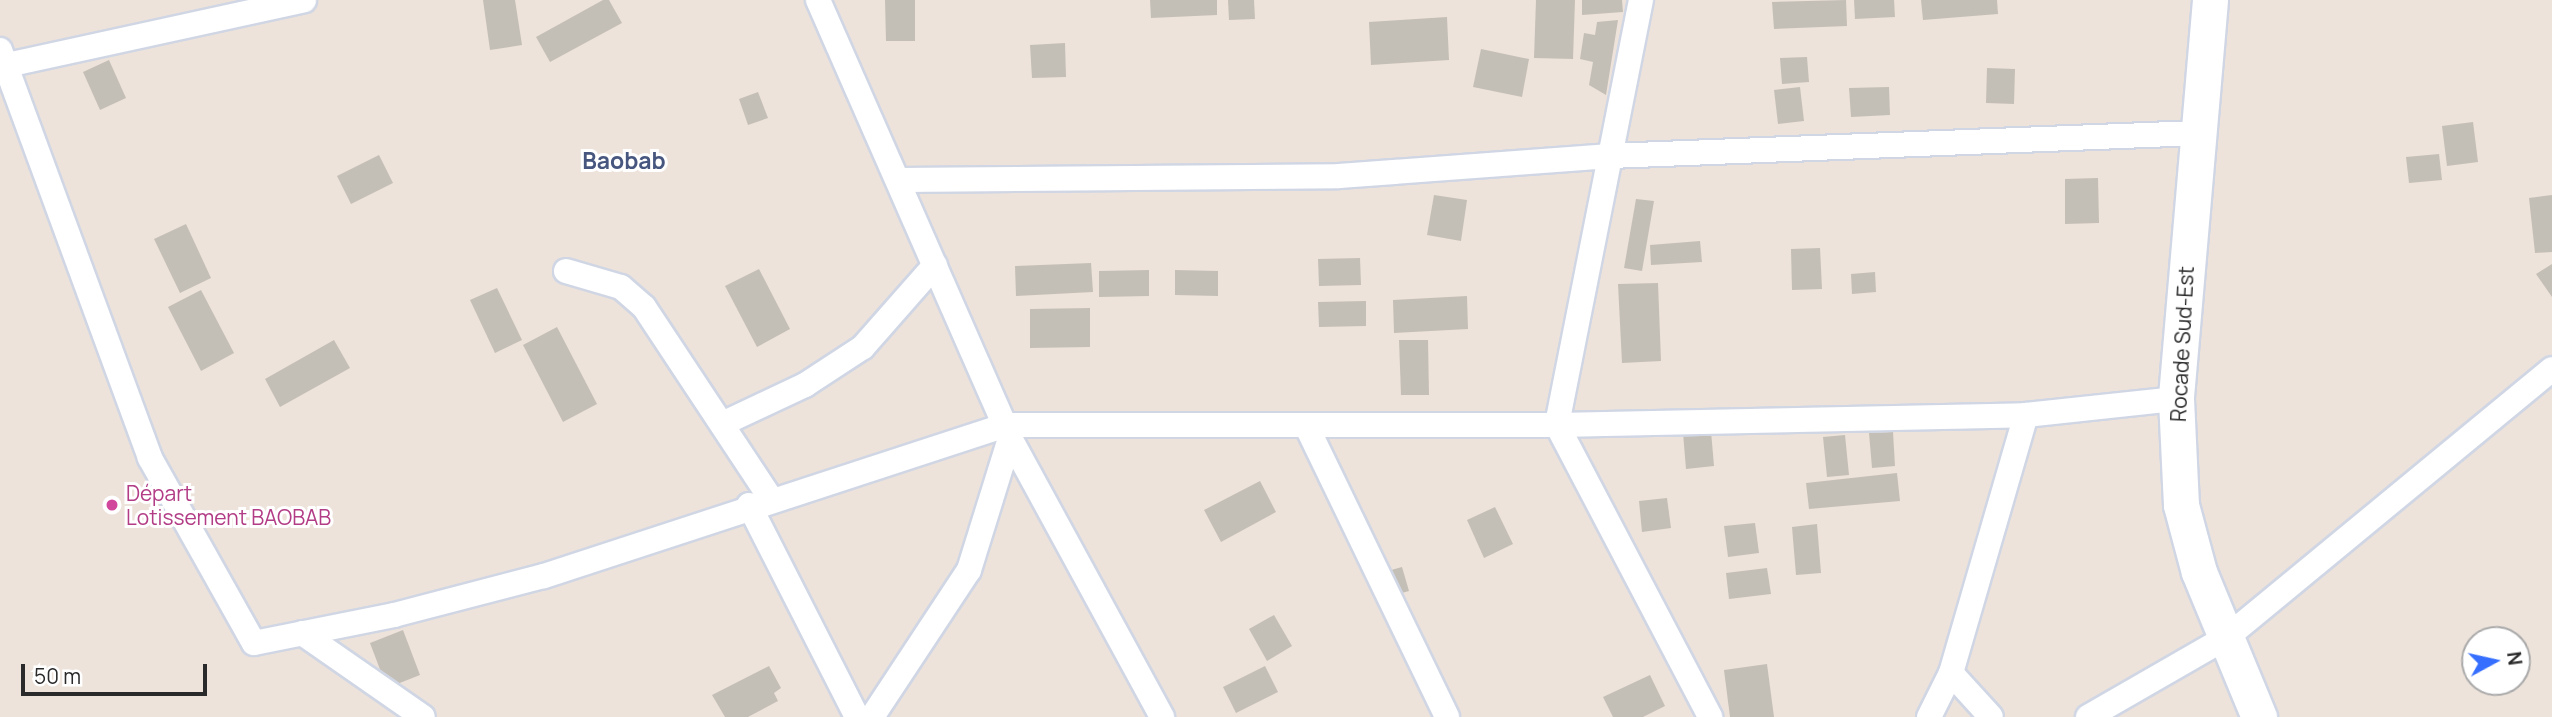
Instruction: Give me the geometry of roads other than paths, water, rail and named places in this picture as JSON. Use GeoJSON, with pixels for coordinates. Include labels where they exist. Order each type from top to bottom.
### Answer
{"type":"FeatureCollection","features":[{"type":"Feature","properties":{"kind":"street"},"geometry":{"type":"LineString","coordinates":[[304,0],[214,9],[3,58],[42,172],[150,458],[254,643],[544,576],[760,502],[1007,432],[1557,425],[2026,415],[2176,399]]}},
{"type":"Feature","properties":{"kind":"street"},"geometry":{"type":"LineString","coordinates":[[1641,0],[1557,425],[1710,717]]}},
{"type":"Feature","properties":{"kind":"street","name":"Rocade Sud-Est"},"geometry":{"type":"LineString","coordinates":[[2210,0],[2176,399],[2181,505],[2199,572],[2259,717]]}},
{"type":"Feature","properties":{"kind":"street"},"geometry":{"type":"LineString","coordinates":[[823,2],[1007,432],[1162,717]]}},
{"type":"Feature","properties":{"kind":"street"},"geometry":{"type":"LineString","coordinates":[[900,180],[1339,176],[1610,156],[2197,133]]}},
{"type":"Feature","properties":{"kind":"street"},"geometry":{"type":"LineString","coordinates":[[722,424],[804,385],[863,347],[935,265]]}},
{"type":"Feature","properties":{"kind":"street"},"geometry":{"type":"LineString","coordinates":[[566,271],[621,287],[644,307],[722,424],[857,717]]}},
{"type":"Feature","properties":{"kind":"street"},"geometry":{"type":"LineString","coordinates":[[2088,717],[2227,637],[2552,369]]}},
{"type":"Feature","properties":{"kind":"street"},"geometry":{"type":"LineString","coordinates":[[1929,717],[1951,673],[2026,415]]}},
{"type":"Feature","properties":{"kind":"street"},"geometry":{"type":"LineString","coordinates":[[1307,427],[1447,717]]}},
{"type":"Feature","properties":{"kind":"street"},"geometry":{"type":"LineString","coordinates":[[872,717],[969,570],[1007,432]]}},
{"type":"Feature","properties":{"kind":"street"},"geometry":{"type":"LineString","coordinates":[[302,633],[424,717]]}},
{"type":"Feature","properties":{"kind":"street"},"geometry":{"type":"LineString","coordinates":[[1951,673],[1991,717]]}},
{"type":"Feature","properties":{"kind":"place","name":"Départ Lotissement BAOBAB"},"geometry":{"type":"Point","coordinates":[112,505]}},
{"type":"Feature","properties":{"kind":"district","name":"Baobab"},"geometry":{"type":"Point","coordinates":[624,160]}}]}
